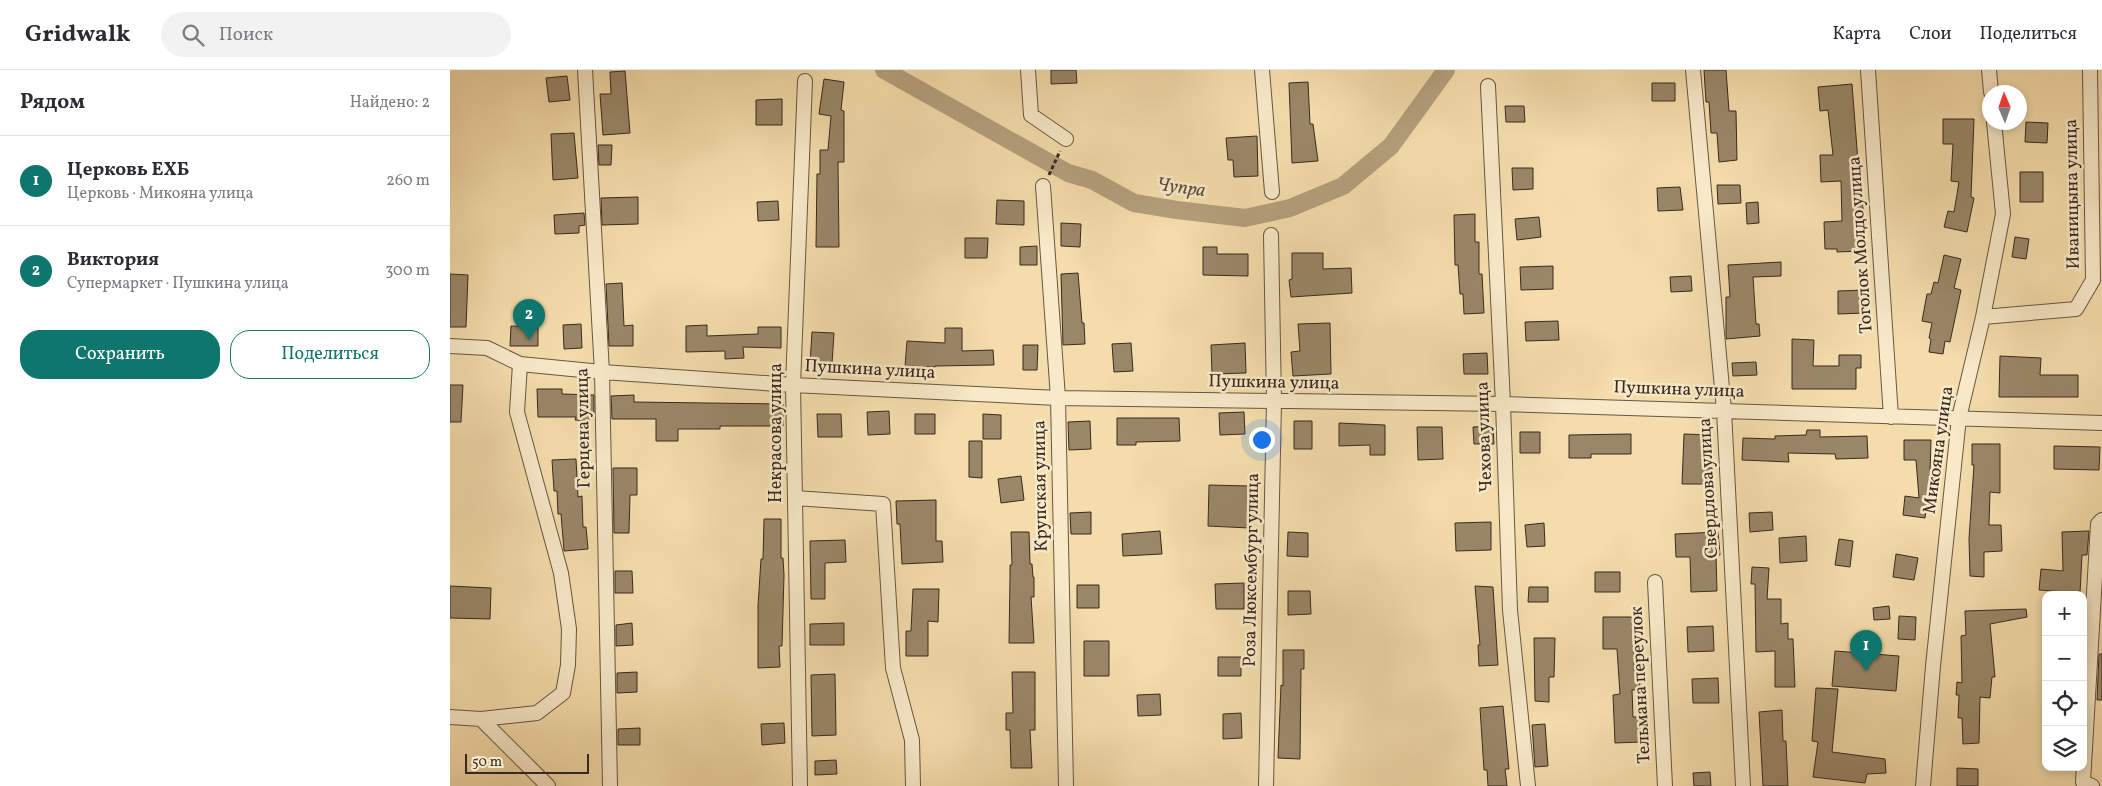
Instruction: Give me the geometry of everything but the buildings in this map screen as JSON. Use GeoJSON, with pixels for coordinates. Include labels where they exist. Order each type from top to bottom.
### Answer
{"type":"FeatureCollection","features":[{"type":"Feature","properties":{"kind":"street","name":"Герцена улица"},"geometry":{"type":"LineString","coordinates":[[585,70],[602,372],[610,786]]}},
{"type":"Feature","properties":{"kind":"street"},"geometry":{"type":"LineString","coordinates":[[1028,70],[1030,116],[1066,139]]}},
{"type":"Feature","properties":{"kind":"street"},"geometry":{"type":"LineString","coordinates":[[1262,70],[1272,192]]}},
{"type":"Feature","properties":{"kind":"street","name":"Свердлова улица"},"geometry":{"type":"LineString","coordinates":[[1693,70],[1724,410],[1743,786]]}},
{"type":"Feature","properties":{"kind":"street","name":"Тоголок Молдо улица"},"geometry":{"type":"LineString","coordinates":[[1868,70],[1891,417]]}},
{"type":"Feature","properties":{"kind":"street"},"geometry":{"type":"LineString","coordinates":[[1989,70],[1990,85]]}},
{"type":"Feature","properties":{"kind":"street","name":"Иваницына улица"},"geometry":{"type":"LineString","coordinates":[[1983,317],[2076,310],[2093,280],[2090,70]]}},
{"type":"Feature","properties":{"kind":"street","name":"Некрасова улица"},"geometry":{"type":"LineString","coordinates":[[800,786],[793,385],[805,81]]}},
{"type":"Feature","properties":{"kind":"street","name":"Чехова улица"},"geometry":{"type":"LineString","coordinates":[[1488,86],[1503,404],[1510,610],[1528,786]]}},
{"type":"Feature","properties":{"kind":"street","name":"Микояна улица"},"geometry":{"type":"LineString","coordinates":[[1923,786],[1933,666],[1959,418],[1983,317],[2003,214],[1995,130]]}},
{"type":"Feature","properties":{"kind":"street","name":"Крупская улица"},"geometry":{"type":"LineString","coordinates":[[1043,186],[1058,398],[1066,786]]}},
{"type":"Feature","properties":{"kind":"street","name":"Роза Люксембург улица"},"geometry":{"type":"LineString","coordinates":[[1266,786],[1274,402],[1271,235]]}},
{"type":"Feature","properties":{"kind":"street","name":"Пушкина улица"},"geometry":{"type":"LineString","coordinates":[[450,346],[487,348],[520,364],[602,372],[793,385],[1058,398],[1503,404],[2102,423]]}},
{"type":"Feature","properties":{"kind":"street"},"geometry":{"type":"LineString","coordinates":[[450,716],[481,719],[537,713],[563,693],[568,665],[569,629],[561,573],[517,412],[520,364]]}},
{"type":"Feature","properties":{"kind":"street"},"geometry":{"type":"LineString","coordinates":[[795,498],[883,504],[893,668],[912,740],[913,786]]}},
{"type":"Feature","properties":{"kind":"street"},"geometry":{"type":"LineString","coordinates":[[2092,786],[2083,782],[2098,524],[2102,520]]}},
{"type":"Feature","properties":{"kind":"street","name":"Тельмана переулок"},"geometry":{"type":"LineString","coordinates":[[1655,582],[1665,786]]}},
{"type":"Feature","properties":{"kind":"street"},"geometry":{"type":"LineString","coordinates":[[481,719],[548,786]]}},
{"type":"Feature","properties":{"kind":"path"},"geometry":{"type":"LineString","coordinates":[[1043,186],[1066,139]]}},
{"type":"Feature","properties":{"kind":"waterway","name":"Чупра"},"geometry":{"type":"LineString","coordinates":[[884,70],[1068,173],[1092,180],[1134,203],[1245,218],[1290,208],[1343,186],[1391,146],[1446,70]]}},
{"type":"Feature","properties":{"kind":"place","name":"Виктория"},"geometry":{"type":"Point","coordinates":[529,340]}},
{"type":"Feature","properties":{"kind":"place","name":"Церковь ЕХБ"},"geometry":{"type":"Point","coordinates":[1866,671]}}]}
